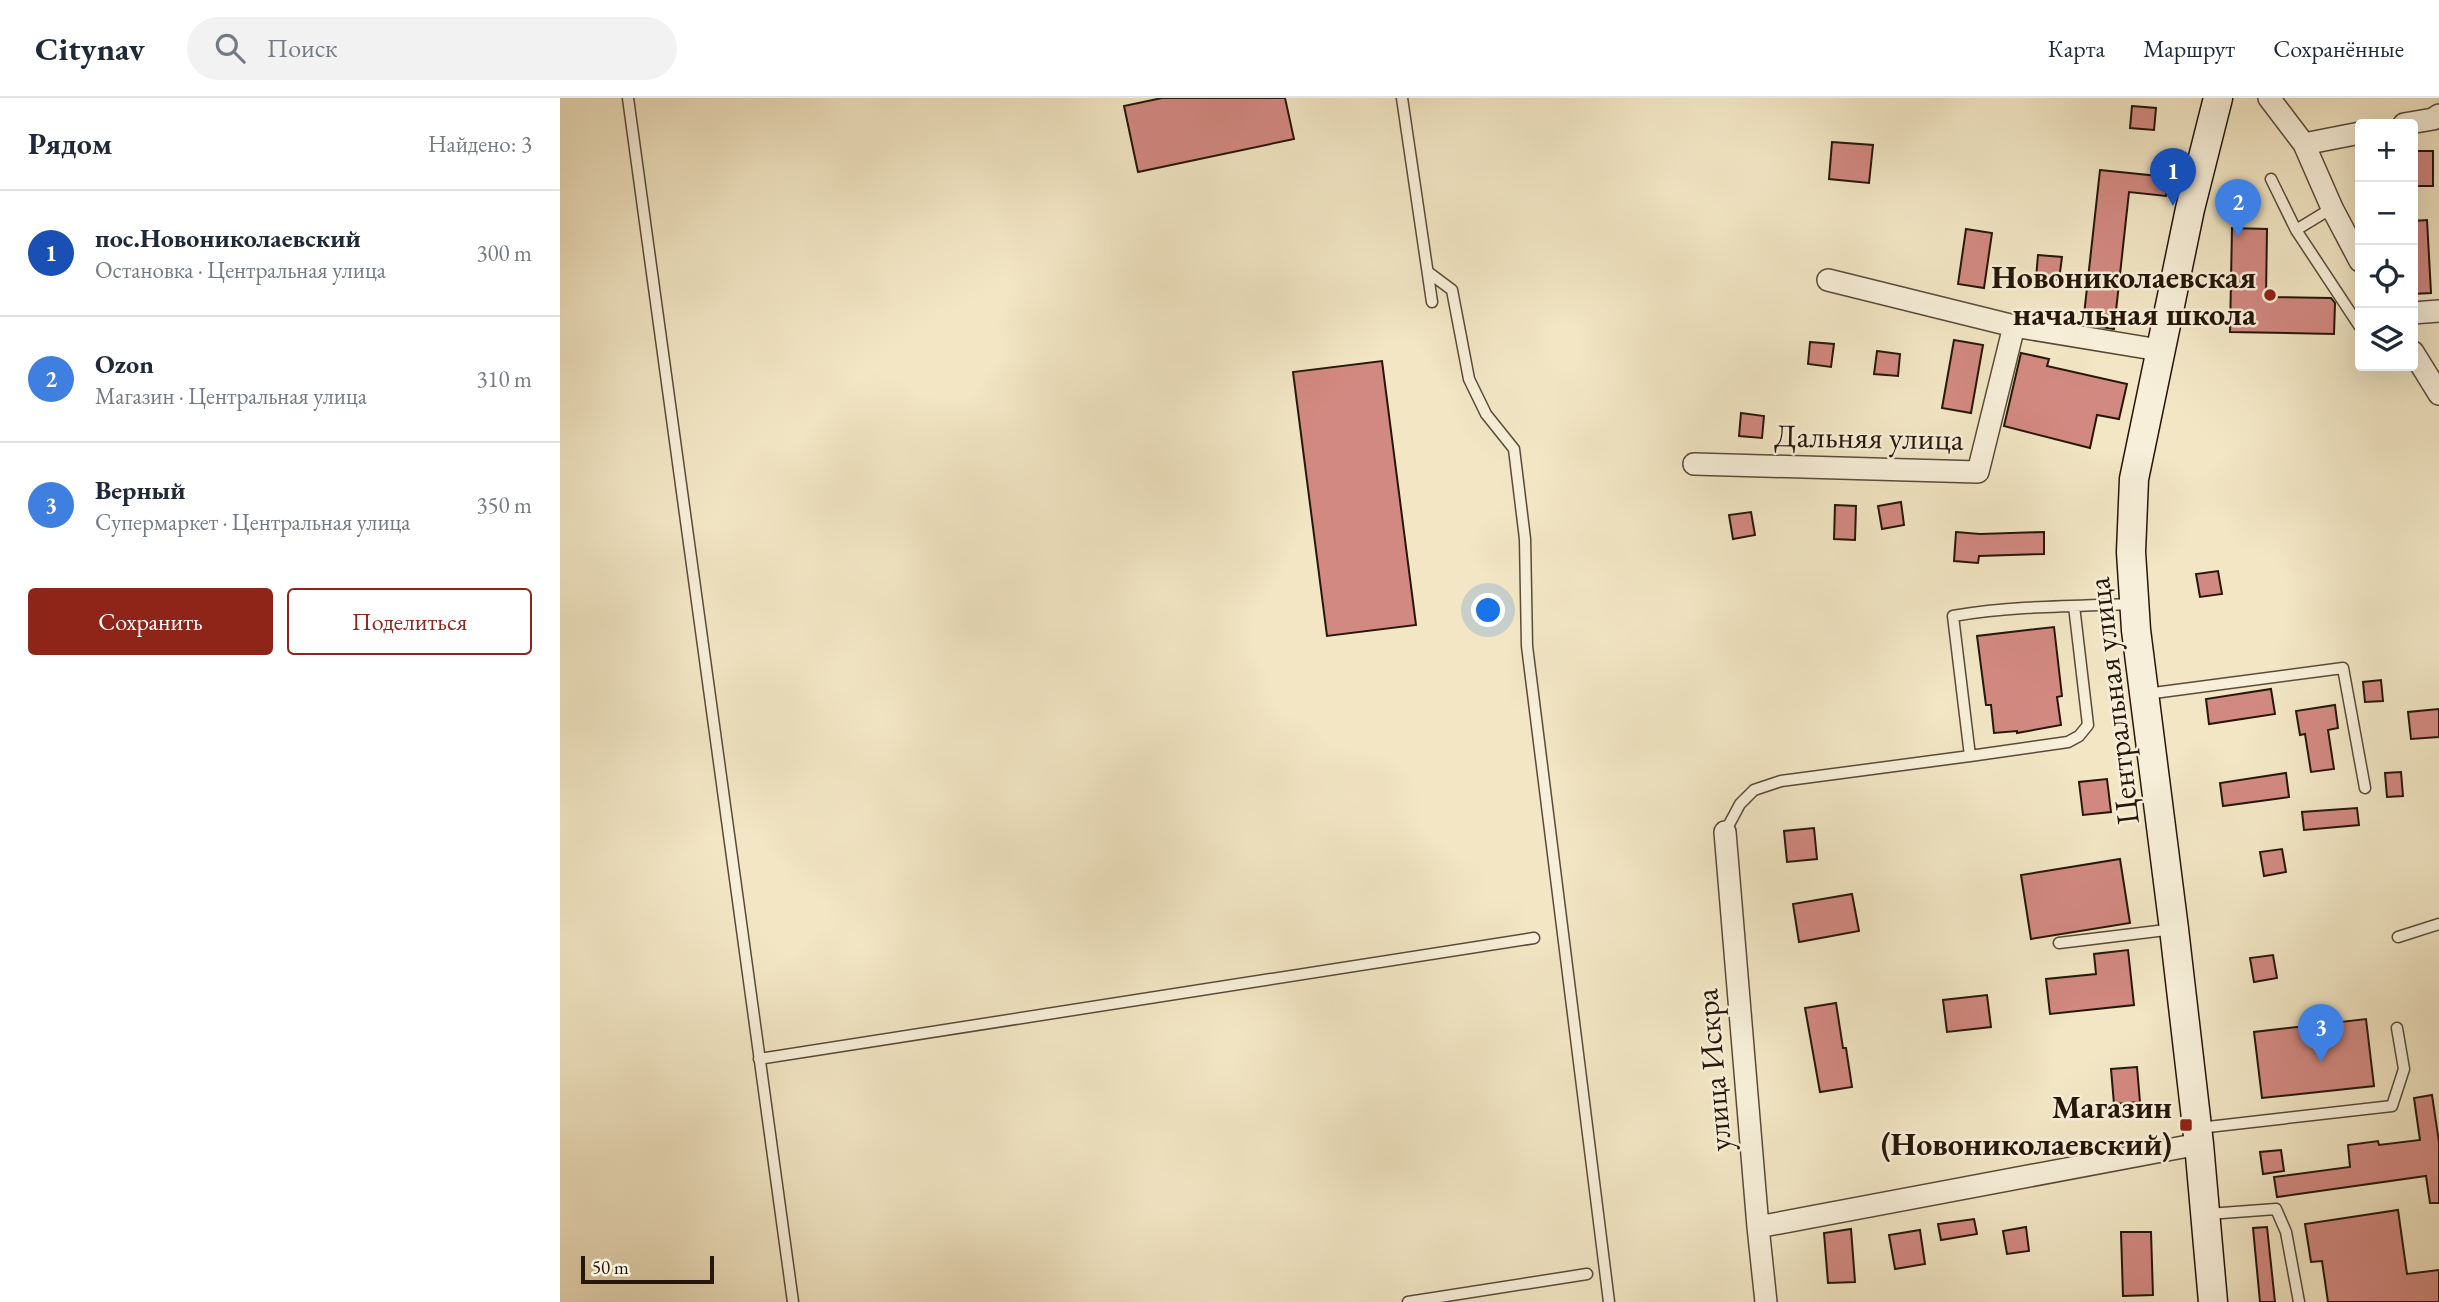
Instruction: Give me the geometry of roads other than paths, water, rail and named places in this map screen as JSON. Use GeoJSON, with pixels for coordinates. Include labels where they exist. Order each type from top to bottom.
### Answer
{"type":"FeatureCollection","features":[{"type":"Feature","properties":{"kind":"main road","name":"Центральная улица"},"geometry":{"type":"LineString","coordinates":[[2213,1302],[2198,1136],[2131,552],[2134,480],[2190,209],[2218,98]]}},
{"type":"Feature","properties":{"kind":"street"},"geometry":{"type":"LineString","coordinates":[[2269,98],[2304,144],[2332,208],[2355,252]]}},
{"type":"Feature","properties":{"kind":"street"},"geometry":{"type":"LineString","coordinates":[[2418,122],[2434,119],[2439,115]]}},
{"type":"Feature","properties":{"kind":"street"},"geometry":{"type":"LineString","coordinates":[[2304,144],[2355,134]]}},
{"type":"Feature","properties":{"kind":"street"},"geometry":{"type":"LineString","coordinates":[[1828,280],[2014,326],[2160,351]]}},
{"type":"Feature","properties":{"kind":"street"},"geometry":{"type":"LineString","coordinates":[[2418,313],[2439,311]]}},
{"type":"Feature","properties":{"kind":"street","name":"Дальняя улица"},"geometry":{"type":"LineString","coordinates":[[1694,464],[1978,472],[2014,326]]}},
{"type":"Feature","properties":{"kind":"street"},"geometry":{"type":"LineString","coordinates":[[2418,360],[2439,394]]}},
{"type":"Feature","properties":{"kind":"street","name":"улица Искра"},"geometry":{"type":"LineString","coordinates":[[1725,832],[1766,1302]]}},
{"type":"Feature","properties":{"kind":"street"},"geometry":{"type":"LineString","coordinates":[[1758,1227],[2198,1136]]}},
{"type":"Feature","properties":{"kind":"lane"},"geometry":{"type":"LineString","coordinates":[[628,98],[793,1302]]}},
{"type":"Feature","properties":{"kind":"lane"},"geometry":{"type":"LineString","coordinates":[[1402,98],[1432,302]]}},
{"type":"Feature","properties":{"kind":"lane"},"geometry":{"type":"LineString","coordinates":[[2271,179],[2296,230],[2355,319]]}},
{"type":"Feature","properties":{"kind":"lane"},"geometry":{"type":"LineString","coordinates":[[2296,230],[2332,208]]}},
{"type":"Feature","properties":{"kind":"lane"},"geometry":{"type":"LineString","coordinates":[[1428,272],[1452,290],[1469,379],[1486,414],[1514,449],[1525,538],[1527,646],[1609,1302]]}},
{"type":"Feature","properties":{"kind":"lane"},"geometry":{"type":"LineString","coordinates":[[1970,756],[1953,615],[1999,608],[2135,604]]}},
{"type":"Feature","properties":{"kind":"lane"},"geometry":{"type":"LineString","coordinates":[[1725,832],[1740,804],[1754,790],[1781,781],[2068,742],[2079,736],[2088,725],[2074,606]]}},
{"type":"Feature","properties":{"kind":"lane"},"geometry":{"type":"LineString","coordinates":[[2146,694],[2343,668],[2365,788]]}},
{"type":"Feature","properties":{"kind":"lane"},"geometry":{"type":"LineString","coordinates":[[2398,937],[2439,923]]}},
{"type":"Feature","properties":{"kind":"lane"},"geometry":{"type":"LineString","coordinates":[[2059,943],[2174,929]]}},
{"type":"Feature","properties":{"kind":"lane"},"geometry":{"type":"LineString","coordinates":[[759,1059],[1534,938]]}},
{"type":"Feature","properties":{"kind":"lane"},"geometry":{"type":"LineString","coordinates":[[2198,1136],[2392,1106],[2404,1069],[2398,1028]]}},
{"type":"Feature","properties":{"kind":"lane"},"geometry":{"type":"LineString","coordinates":[[2205,1214],[2276,1209],[2286,1232],[2299,1302]]}},
{"type":"Feature","properties":{"kind":"lane"},"geometry":{"type":"LineString","coordinates":[[1408,1302],[1587,1274]]}},
{"type":"Feature","properties":{"kind":"place","name":"пос.Новониколаевский"},"geometry":{"type":"Point","coordinates":[2173,206]}},
{"type":"Feature","properties":{"kind":"place","name":"Ozon"},"geometry":{"type":"Point","coordinates":[2238,237]}},
{"type":"Feature","properties":{"kind":"place","name":"Новониколаевская начальная школа"},"geometry":{"type":"Point","coordinates":[2270,295]}},
{"type":"Feature","properties":{"kind":"place","name":"Верный"},"geometry":{"type":"Point","coordinates":[2321,1062]}},
{"type":"Feature","properties":{"kind":"place","name":"Магазин (Новониколаевский)"},"geometry":{"type":"Point","coordinates":[2186,1125]}}]}
